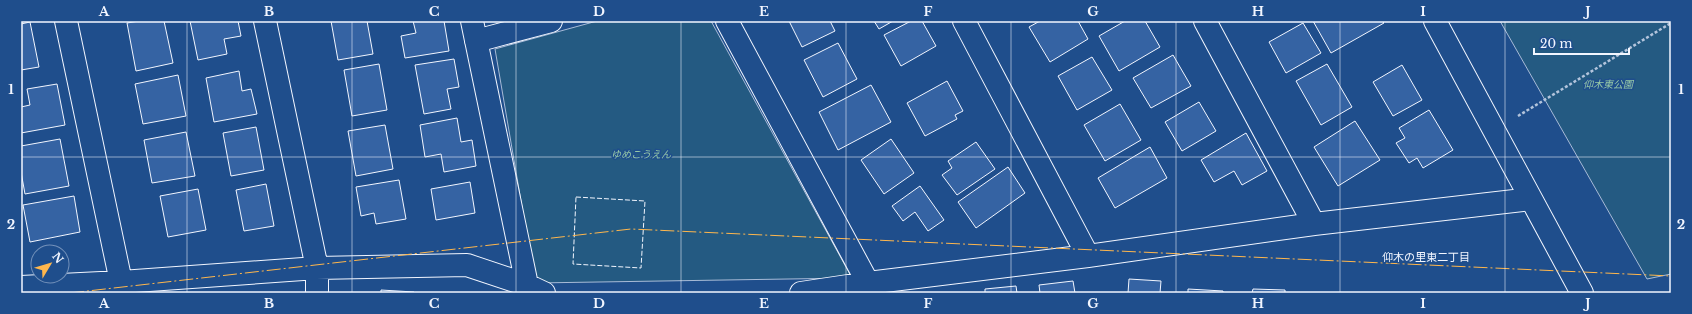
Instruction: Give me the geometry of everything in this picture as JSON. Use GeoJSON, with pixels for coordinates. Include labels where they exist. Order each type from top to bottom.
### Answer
{"type":"FeatureCollection","features":[{"type":"Feature","properties":{"kind":"street"},"geometry":{"type":"LineString","coordinates":[[66,21],[121,287]]}},
{"type":"Feature","properties":{"kind":"street"},"geometry":{"type":"LineString","coordinates":[[265,21],[317,268],[317,293]]}},
{"type":"Feature","properties":{"kind":"street"},"geometry":{"type":"LineString","coordinates":[[532,290],[474,31],[550,21]]}},
{"type":"Feature","properties":{"kind":"street"},"geometry":{"type":"LineString","coordinates":[[727,21],[868,283]]}},
{"type":"Feature","properties":{"kind":"street"},"geometry":{"type":"LineString","coordinates":[[964,21],[1088,256]]}},
{"type":"Feature","properties":{"kind":"street"},"geometry":{"type":"LineString","coordinates":[[1205,21],[1314,224]]}},
{"type":"Feature","properties":{"kind":"street"},"geometry":{"type":"LineString","coordinates":[[1435,21],[1582,293]]}},
{"type":"Feature","properties":{"kind":"street"},"geometry":{"type":"LineString","coordinates":[[801,293],[868,283],[1088,256],[1314,224],[1531,200]]}},
{"type":"Feature","properties":{"kind":"street"},"geometry":{"type":"LineString","coordinates":[[21,287],[121,287],[317,268],[467,266],[532,290]]}},
{"type":"Feature","properties":{"kind":"path"},"geometry":{"type":"LineString","coordinates":[[1495,130],[1671,23]]}},
{"type":"Feature","properties":{"kind":"green space","name":"ゆめこうえん"},"geometry":{"type":"Polygon","coordinates":[[[597,21],[711,21],[852,278],[535,283],[495,49],[597,21]]]}},
{"type":"Feature","properties":{"kind":"green space","name":"仰木東公園"},"geometry":{"type":"Polygon","coordinates":[[[1500,21],[1671,21],[1671,274],[1647,279],[1500,21]]]}},
{"type":"Feature","properties":{"kind":"building"},"geometry":{"type":"Polygon","coordinates":[[[139,21],[164,21],[173,63],[136,71],[127,23],[139,21]]]}},
{"type":"Feature","properties":{"kind":"building"},"geometry":{"type":"Polygon","coordinates":[[[190,21],[238,21],[241,36],[224,39],[227,54],[198,60],[190,21]]]}},
{"type":"Feature","properties":{"kind":"building"},"geometry":{"type":"Polygon","coordinates":[[[331,21],[367,21],[373,54],[338,60],[331,21]]]}},
{"type":"Feature","properties":{"kind":"building"},"geometry":{"type":"Polygon","coordinates":[[[413,21],[444,21],[449,51],[405,58],[401,36],[416,33],[413,21]]]}},
{"type":"Feature","properties":{"kind":"building"},"geometry":{"type":"Polygon","coordinates":[[[789,21],[830,21],[835,31],[802,47],[789,21]]]}},
{"type":"Feature","properties":{"kind":"building"},"geometry":{"type":"Polygon","coordinates":[[[874,21],[893,21],[879,29],[874,21]]]}},
{"type":"Feature","properties":{"kind":"building"},"geometry":{"type":"Polygon","coordinates":[[[911,21],[922,21],[936,46],[901,66],[884,35],[911,21]]]}},
{"type":"Feature","properties":{"kind":"building"},"geometry":{"type":"Polygon","coordinates":[[[1040,21],[1078,21],[1088,39],[1050,62],[1029,27],[1040,21]]]}},
{"type":"Feature","properties":{"kind":"building"},"geometry":{"type":"Polygon","coordinates":[[[1125,21],[1145,21],[1160,47],[1119,71],[1099,36],[1125,21]]]}},
{"type":"Feature","properties":{"kind":"building"},"geometry":{"type":"Polygon","coordinates":[[[1313,21],[1382,21],[1384,23],[1331,53],[1313,21]]]}},
{"type":"Feature","properties":{"kind":"building"},"geometry":{"type":"Polygon","coordinates":[[[30,22],[39,67],[21,70],[21,24],[30,22]]]}},
{"type":"Feature","properties":{"kind":"building"},"geometry":{"type":"Polygon","coordinates":[[[1303,23],[1321,53],[1286,73],[1269,42],[1303,23]]]}},
{"type":"Feature","properties":{"kind":"building"},"geometry":{"type":"Polygon","coordinates":[[[838,43],[857,79],[823,97],[804,60],[838,43]]]}},
{"type":"Feature","properties":{"kind":"building"},"geometry":{"type":"Polygon","coordinates":[[[1173,55],[1191,86],[1151,108],[1133,78],[1173,55]]]}},
{"type":"Feature","properties":{"kind":"building"},"geometry":{"type":"Polygon","coordinates":[[[1092,57],[1112,90],[1077,110],[1058,76],[1092,57]]]}},
{"type":"Feature","properties":{"kind":"building"},"geometry":{"type":"Polygon","coordinates":[[[454,59],[459,87],[447,89],[451,109],[424,114],[415,65],[454,59]]]}},
{"type":"Feature","properties":{"kind":"building"},"geometry":{"type":"Polygon","coordinates":[[[379,64],[387,110],[352,116],[344,70],[379,64]]]}},
{"type":"Feature","properties":{"kind":"building"},"geometry":{"type":"Polygon","coordinates":[[[1327,64],[1352,107],[1321,125],[1296,81],[1327,64]]]}},
{"type":"Feature","properties":{"kind":"building"},"geometry":{"type":"Polygon","coordinates":[[[1402,65],[1422,100],[1393,116],[1373,82],[1402,65]]]}},
{"type":"Feature","properties":{"kind":"building"},"geometry":{"type":"Polygon","coordinates":[[[239,71],[242,91],[251,89],[257,114],[214,122],[206,78],[239,71]]]}},
{"type":"Feature","properties":{"kind":"building"},"geometry":{"type":"Polygon","coordinates":[[[178,75],[186,116],[143,124],[135,84],[178,75]]]}},
{"type":"Feature","properties":{"kind":"building"},"geometry":{"type":"Polygon","coordinates":[[[947,81],[963,111],[955,115],[957,119],[925,136],[907,103],[947,81]]]}},
{"type":"Feature","properties":{"kind":"building"},"geometry":{"type":"Polygon","coordinates":[[[57,84],[65,125],[21,133],[21,107],[30,105],[27,89],[57,84]]]}},
{"type":"Feature","properties":{"kind":"building"},"geometry":{"type":"Polygon","coordinates":[[[871,85],[891,122],[838,150],[819,112],[871,85]]]}},
{"type":"Feature","properties":{"kind":"building"},"geometry":{"type":"Polygon","coordinates":[[[1199,102],[1216,131],[1182,151],[1165,122],[1199,102]]]}},
{"type":"Feature","properties":{"kind":"building"},"geometry":{"type":"Polygon","coordinates":[[[1120,104],[1141,140],[1105,161],[1084,125],[1120,104]]]}},
{"type":"Feature","properties":{"kind":"building"},"geometry":{"type":"Polygon","coordinates":[[[1429,110],[1453,150],[1423,168],[1417,158],[1409,163],[1396,143],[1405,138],[1399,128],[1429,110]]]}},
{"type":"Feature","properties":{"kind":"building"},"geometry":{"type":"Polygon","coordinates":[[[457,118],[461,142],[472,140],[476,166],[444,172],[441,154],[425,157],[420,125],[457,118]]]}},
{"type":"Feature","properties":{"kind":"building"},"geometry":{"type":"Polygon","coordinates":[[[1355,121],[1380,160],[1338,186],[1314,147],[1355,121]]]}},
{"type":"Feature","properties":{"kind":"building"},"geometry":{"type":"Polygon","coordinates":[[[385,125],[393,169],[356,176],[348,131],[385,125]]]}},
{"type":"Feature","properties":{"kind":"building"},"geometry":{"type":"Polygon","coordinates":[[[256,127],[264,170],[231,176],[223,133],[256,127]]]}},
{"type":"Feature","properties":{"kind":"building"},"geometry":{"type":"Polygon","coordinates":[[[186,132],[195,176],[152,183],[144,140],[186,132]]]}},
{"type":"Feature","properties":{"kind":"building"},"geometry":{"type":"Polygon","coordinates":[[[1246,133],[1267,171],[1242,185],[1234,171],[1214,182],[1201,160],[1246,133]]]}},
{"type":"Feature","properties":{"kind":"building"},"geometry":{"type":"Polygon","coordinates":[[[60,139],[69,186],[25,194],[21,172],[21,146],[60,139]]]}},
{"type":"Feature","properties":{"kind":"building"},"geometry":{"type":"Polygon","coordinates":[[[891,139],[914,173],[884,194],[861,160],[891,139]]]}},
{"type":"Feature","properties":{"kind":"building"},"geometry":{"type":"Polygon","coordinates":[[[976,142],[995,169],[957,195],[942,175],[952,168],[948,161],[976,142]]]}},
{"type":"Feature","properties":{"kind":"building"},"geometry":{"type":"Polygon","coordinates":[[[1150,147],[1167,178],[1115,208],[1098,178],[1150,147]]]}},
{"type":"Feature","properties":{"kind":"building"},"geometry":{"type":"Polygon","coordinates":[[[1008,167],[1025,193],[976,228],[958,202],[1008,167]]]}},
{"type":"Feature","properties":{"kind":"building"},"geometry":{"type":"Polygon","coordinates":[[[399,180],[406,219],[376,224],[374,213],[361,216],[356,187],[399,180]]]}},
{"type":"Feature","properties":{"kind":"building"},"geometry":{"type":"Polygon","coordinates":[[[470,182],[475,213],[436,220],[431,189],[470,182]]]}},
{"type":"Feature","properties":{"kind":"building"},"geometry":{"type":"Polygon","coordinates":[[[266,184],[274,226],[244,231],[236,190],[266,184]]]}},
{"type":"Feature","properties":{"kind":"building"},"geometry":{"type":"Polygon","coordinates":[[[920,186],[944,220],[928,231],[915,212],[903,221],[892,206],[920,186]]]}},
{"type":"Feature","properties":{"kind":"building"},"geometry":{"type":"Polygon","coordinates":[[[198,189],[206,230],[168,237],[160,196],[198,189]]]}},
{"type":"Feature","properties":{"kind":"building"},"geometry":{"type":"Polygon","coordinates":[[[74,196],[80,232],[30,242],[23,205],[74,196]]]}},
{"type":"Feature","properties":{"kind":"building"},"geometry":{"type":"Polygon","coordinates":[[[1129,279],[1161,281],[1160,293],[1128,293],[1129,279]]]}},
{"type":"Feature","properties":{"kind":"building"},"geometry":{"type":"Polygon","coordinates":[[[1073,281],[1075,293],[1040,293],[1039,285],[1073,281]]]}},
{"type":"Feature","properties":{"kind":"building"},"geometry":{"type":"Polygon","coordinates":[[[1016,286],[1017,293],[985,293],[985,289],[1016,286]]]}},
{"type":"Feature","properties":{"kind":"building"},"geometry":{"type":"Polygon","coordinates":[[[1188,289],[1223,291],[1223,293],[1188,293],[1188,289]]]}},
{"type":"Feature","properties":{"kind":"building"},"geometry":{"type":"Polygon","coordinates":[[[1253,289],[1285,290],[1285,293],[1252,293],[1253,289]]]}},
{"type":"Feature","properties":{"kind":"building"},"geometry":{"type":"Polygon","coordinates":[[[381,290],[414,292],[414,293],[381,293],[381,290]]]}},
{"type":"Feature","properties":{"kind":"fence"},"geometry":{"type":"LineString","coordinates":[[576,197],[645,201],[641,268],[573,264],[576,197]]}},
{"type":"Feature","properties":{"kind":"power"},"geometry":{"type":"LineString","coordinates":[[70,293],[631,229],[1671,276]]}},
{"type":"Feature","properties":{"kind":"district","name":"仰木の里東二丁目"},"geometry":{"type":"Point","coordinates":[1426,257]}}]}
